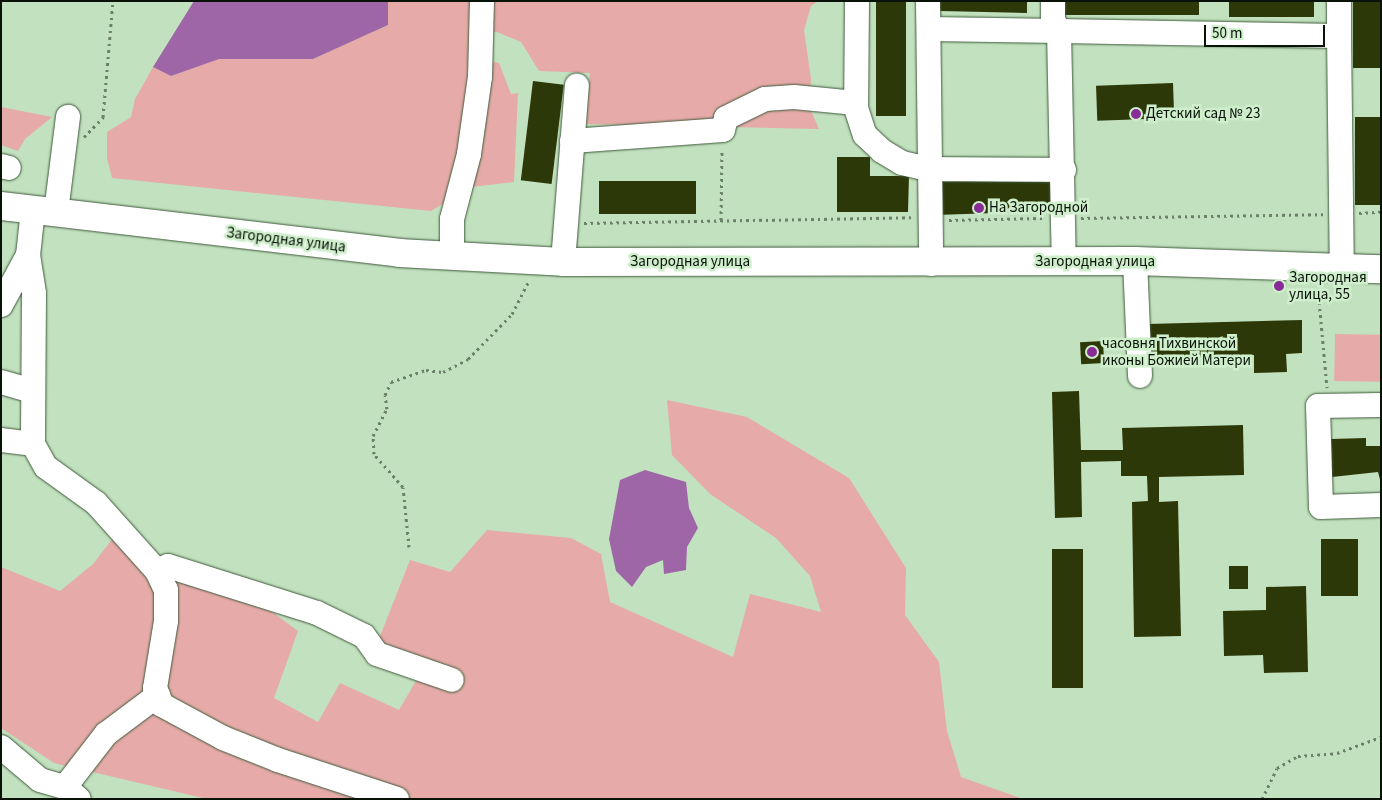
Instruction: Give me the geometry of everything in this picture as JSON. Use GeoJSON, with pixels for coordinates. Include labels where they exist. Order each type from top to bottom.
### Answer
{"type":"FeatureCollection","features":[{"type":"Feature","properties":{"kind":"main road","name":"Загородная улица"},"geometry":{"type":"LineString","coordinates":[[1,206],[315,244],[452,256],[550,261],[931,264],[1135,261],[1342,266],[1381,269]]}},
{"type":"Feature","properties":{"kind":"lane"},"geometry":{"type":"LineString","coordinates":[[452,256],[452,220],[469,154],[480,77],[482,1]]}},
{"type":"Feature","properties":{"kind":"lane"},"geometry":{"type":"LineString","coordinates":[[857,1],[856,103],[865,136],[902,163],[929,169],[1064,170]]}},
{"type":"Feature","properties":{"kind":"lane"},"geometry":{"type":"LineString","coordinates":[[928,1],[931,264]]}},
{"type":"Feature","properties":{"kind":"lane"},"geometry":{"type":"LineString","coordinates":[[1053,1],[1053,20],[1059,31],[1064,170],[1064,261]]}},
{"type":"Feature","properties":{"kind":"lane"},"geometry":{"type":"LineString","coordinates":[[1339,1],[1342,266]]}},
{"type":"Feature","properties":{"kind":"lane"},"geometry":{"type":"LineString","coordinates":[[928,29],[1339,36]]}},
{"type":"Feature","properties":{"kind":"lane"},"geometry":{"type":"LineString","coordinates":[[550,261],[564,223],[577,86]]}},
{"type":"Feature","properties":{"kind":"lane"},"geometry":{"type":"LineString","coordinates":[[572,141],[723,130],[726,118],[765,100],[794,97],[856,103]]}},
{"type":"Feature","properties":{"kind":"lane"},"geometry":{"type":"LineString","coordinates":[[1,306],[28,255],[45,211],[66,141],[68,117]]}},
{"type":"Feature","properties":{"kind":"lane"},"geometry":{"type":"LineString","coordinates":[[28,255],[34,294],[34,444],[46,467],[96,503],[157,572],[166,590],[166,614],[154,688],[162,705],[223,738],[397,799]]}},
{"type":"Feature","properties":{"kind":"lane"},"geometry":{"type":"LineString","coordinates":[[1135,261],[1140,376]]}},
{"type":"Feature","properties":{"kind":"lane"},"geometry":{"type":"LineString","coordinates":[[1,382],[33,391]]}},
{"type":"Feature","properties":{"kind":"lane"},"geometry":{"type":"LineString","coordinates":[[1381,405],[1318,406],[1321,507],[1381,505]]}},
{"type":"Feature","properties":{"kind":"lane"},"geometry":{"type":"LineString","coordinates":[[1,440],[34,444]]}},
{"type":"Feature","properties":{"kind":"lane"},"geometry":{"type":"LineString","coordinates":[[157,572],[168,566],[317,613],[364,636],[377,654],[452,680]]}},
{"type":"Feature","properties":{"kind":"lane"},"geometry":{"type":"LineString","coordinates":[[1,747],[40,780],[72,793],[106,734],[158,695]]}},
{"type":"Feature","properties":{"kind":"path"},"geometry":{"type":"LineString","coordinates":[[66,141],[88,136],[104,117],[113,1]]}},
{"type":"Feature","properties":{"kind":"path"},"geometry":{"type":"LineString","coordinates":[[721,220],[723,130]]}},
{"type":"Feature","properties":{"kind":"path"},"geometry":{"type":"LineString","coordinates":[[564,223],[930,217],[1065,218],[1381,212]]}},
{"type":"Feature","properties":{"kind":"path"},"geometry":{"type":"LineString","coordinates":[[409,547],[403,487],[374,454],[373,436],[387,409],[385,395],[391,382],[426,370],[443,372],[468,359],[512,314],[550,261]]}},
{"type":"Feature","properties":{"kind":"path"},"geometry":{"type":"LineString","coordinates":[[1318,289],[1328,406]]}},
{"type":"Feature","properties":{"kind":"path"},"geometry":{"type":"LineString","coordinates":[[1262,799],[1277,768],[1298,756],[1337,753],[1381,737]]}},
{"type":"Feature","properties":{"kind":"shaded area"},"geometry":{"type":"Polygon","coordinates":[[[194,1],[388,1],[388,25],[313,59],[219,59],[171,76],[153,67],[194,1]]]}},
{"type":"Feature","properties":{"kind":"shaded area"},"geometry":{"type":"Polygon","coordinates":[[[388,1],[818,1],[811,6],[804,30],[811,79],[809,106],[819,129],[585,124],[590,73],[539,71],[521,42],[497,32],[476,32],[474,57],[499,63],[511,94],[518,93],[514,182],[471,187],[431,211],[112,178],[107,158],[107,132],[131,117],[135,99],[153,67],[171,76],[218,59],[313,59],[388,25],[388,1]]]}},
{"type":"Feature","properties":{"kind":"shaded area"},"geometry":{"type":"Polygon","coordinates":[[[1,107],[52,117],[25,139],[18,151],[1,145],[1,107]]]}},
{"type":"Feature","properties":{"kind":"shaded area"},"geometry":{"type":"Polygon","coordinates":[[[1335,334],[1381,335],[1380,382],[1334,381],[1335,334]]]}},
{"type":"Feature","properties":{"kind":"shaded area"},"geometry":{"type":"Polygon","coordinates":[[[667,400],[747,417],[849,478],[906,568],[905,615],[939,662],[947,731],[961,777],[1023,799],[207,799],[54,763],[1,728],[1,567],[60,591],[93,564],[117,533],[151,563],[237,586],[298,631],[274,698],[318,722],[340,683],[399,710],[424,667],[377,644],[410,560],[450,572],[487,530],[571,538],[601,554],[610,602],[733,657],[750,594],[821,612],[810,576],[776,538],[710,494],[672,455],[667,400]]]}},
{"type":"Feature","properties":{"kind":"shaded area"},"geometry":{"type":"Polygon","coordinates":[[[645,470],[686,482],[689,508],[698,528],[687,547],[686,570],[664,574],[663,560],[646,567],[632,587],[616,571],[609,539],[620,480],[645,470]]]}},
{"type":"Feature","properties":{"kind":"building"},"geometry":{"type":"Polygon","coordinates":[[[876,1],[906,1],[906,116],[876,116],[876,1]]]}},
{"type":"Feature","properties":{"kind":"building"},"geometry":{"type":"Polygon","coordinates":[[[940,1],[1027,1],[1027,13],[940,11],[940,1]]]}},
{"type":"Feature","properties":{"kind":"building"},"geometry":{"type":"Polygon","coordinates":[[[1065,1],[1199,1],[1199,15],[1065,15],[1065,1]]]}},
{"type":"Feature","properties":{"kind":"building"},"geometry":{"type":"Polygon","coordinates":[[[1229,1],[1314,1],[1314,17],[1229,17],[1229,1]]]}},
{"type":"Feature","properties":{"kind":"building"},"geometry":{"type":"Polygon","coordinates":[[[1353,1],[1381,1],[1381,68],[1353,68],[1353,1]]]}},
{"type":"Feature","properties":{"kind":"building"},"geometry":{"type":"Polygon","coordinates":[[[533,81],[564,85],[552,184],[521,180],[533,81]]]}},
{"type":"Feature","properties":{"kind":"building"},"geometry":{"type":"Polygon","coordinates":[[[1173,83],[1174,118],[1097,121],[1096,86],[1173,83]]]}},
{"type":"Feature","properties":{"kind":"building"},"geometry":{"type":"Polygon","coordinates":[[[1355,117],[1381,117],[1381,205],[1355,205],[1355,117]]]}},
{"type":"Feature","properties":{"kind":"building"},"geometry":{"type":"Polygon","coordinates":[[[837,157],[870,157],[870,176],[909,176],[908,212],[837,212],[837,157]]]}},
{"type":"Feature","properties":{"kind":"building"},"geometry":{"type":"Polygon","coordinates":[[[1050,178],[1051,211],[943,215],[942,182],[1050,178]]]}},
{"type":"Feature","properties":{"kind":"building"},"geometry":{"type":"Polygon","coordinates":[[[599,181],[696,181],[696,214],[599,214],[599,181]]]}},
{"type":"Feature","properties":{"kind":"building"},"geometry":{"type":"Polygon","coordinates":[[[1302,320],[1302,353],[1286,354],[1287,372],[1254,373],[1254,355],[1148,358],[1148,324],[1302,320]]]}},
{"type":"Feature","properties":{"kind":"building","name":"часовня Тихвинской иконы Божией Матери"},"geometry":{"type":"Polygon","coordinates":[[[1103,341],[1104,363],[1081,364],[1080,342],[1103,341]]]}},
{"type":"Feature","properties":{"kind":"building"},"geometry":{"type":"Polygon","coordinates":[[[1079,391],[1081,450],[1123,450],[1122,428],[1243,425],[1244,475],[1159,477],[1159,502],[1178,501],[1181,636],[1134,637],[1132,502],[1148,501],[1147,476],[1121,476],[1121,461],[1081,462],[1082,517],[1055,518],[1052,392],[1079,391]]]}},
{"type":"Feature","properties":{"kind":"building"},"geometry":{"type":"Polygon","coordinates":[[[1366,438],[1366,446],[1381,446],[1381,483],[1378,472],[1332,477],[1331,439],[1366,438]]]}},
{"type":"Feature","properties":{"kind":"building"},"geometry":{"type":"Polygon","coordinates":[[[1321,539],[1358,539],[1358,596],[1321,596],[1321,539]]]}},
{"type":"Feature","properties":{"kind":"building"},"geometry":{"type":"Polygon","coordinates":[[[1052,549],[1083,549],[1083,688],[1052,688],[1052,549]]]}},
{"type":"Feature","properties":{"kind":"building"},"geometry":{"type":"Polygon","coordinates":[[[1229,566],[1248,566],[1248,589],[1229,589],[1229,566]]]}},
{"type":"Feature","properties":{"kind":"building"},"geometry":{"type":"Polygon","coordinates":[[[1306,586],[1308,672],[1264,673],[1263,655],[1224,656],[1223,611],[1266,610],[1266,587],[1306,586]]]}},
{"type":"Feature","properties":{"kind":"place","name":"Детский сад № 23"},"geometry":{"type":"Point","coordinates":[1136,114]}},
{"type":"Feature","properties":{"kind":"place","name":"На Загородной"},"geometry":{"type":"Point","coordinates":[979,208]}},
{"type":"Feature","properties":{"kind":"place","name":"Загородная улица, 55"},"geometry":{"type":"Point","coordinates":[1279,286]}},
{"type":"Feature","properties":{"kind":"place","name":"часовня Тихвинской иконы Божией Матери"},"geometry":{"type":"Point","coordinates":[1092,352]}}]}
